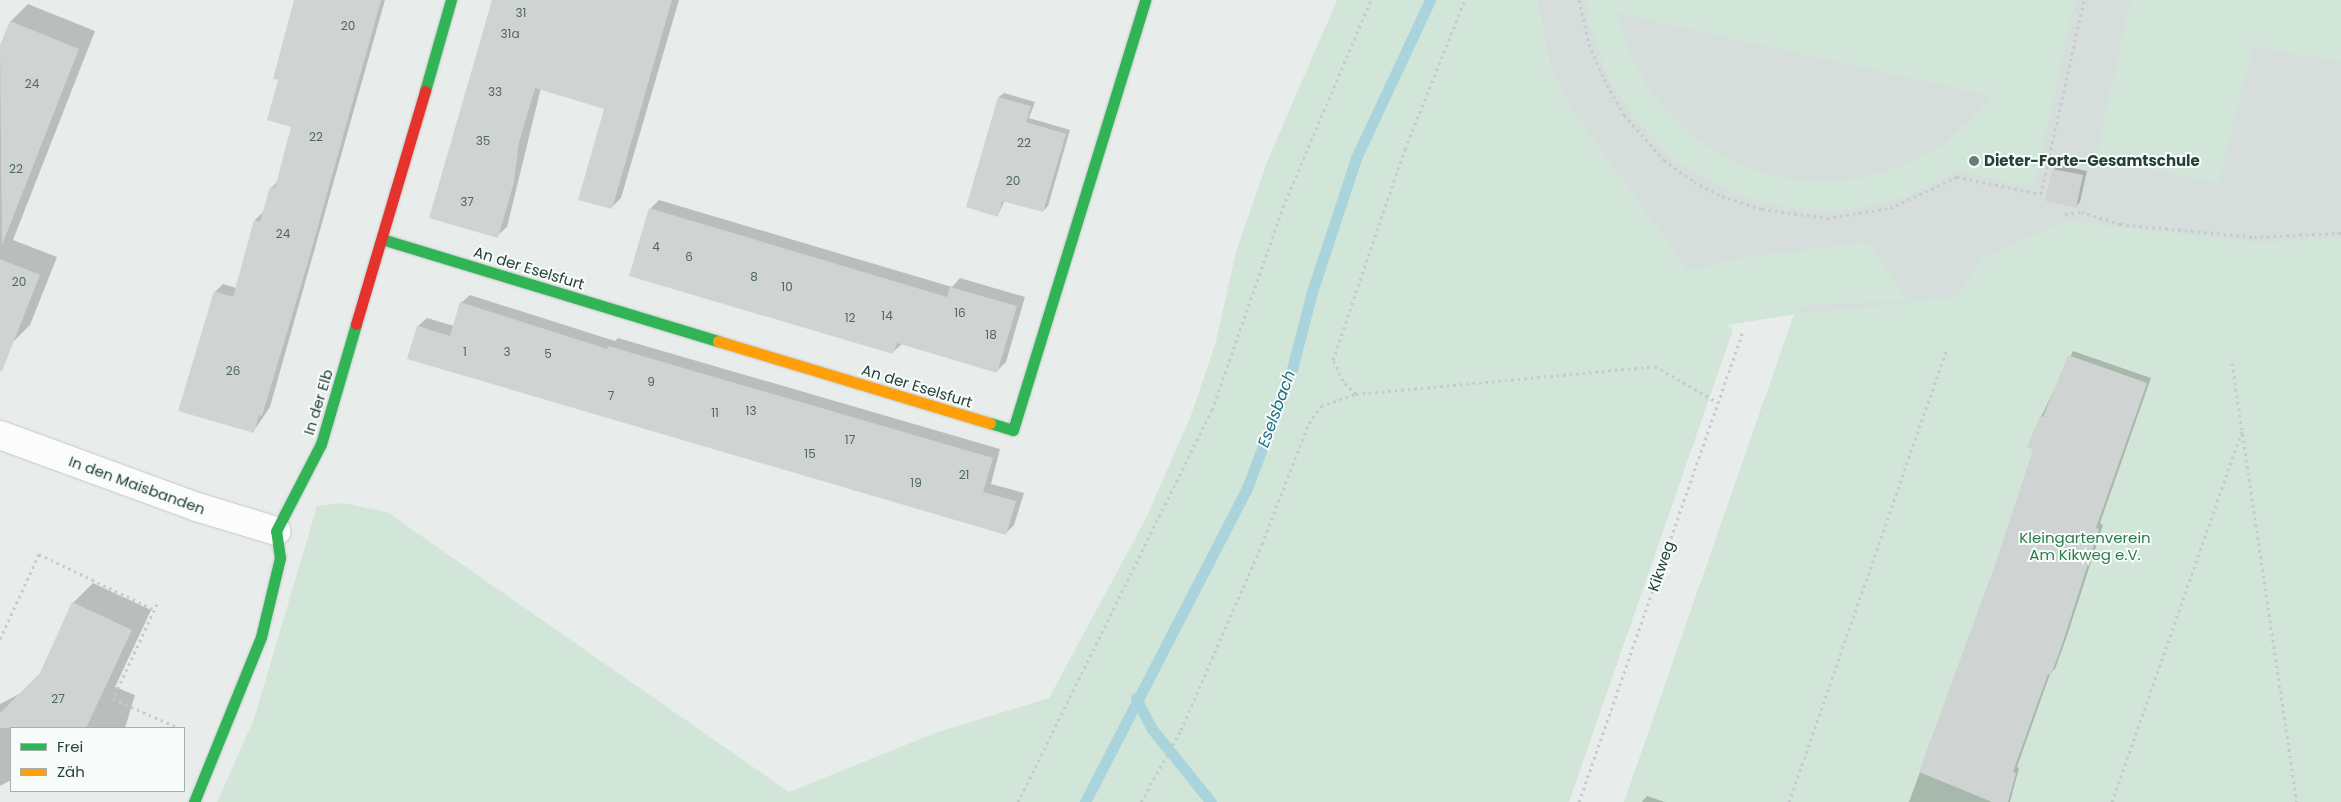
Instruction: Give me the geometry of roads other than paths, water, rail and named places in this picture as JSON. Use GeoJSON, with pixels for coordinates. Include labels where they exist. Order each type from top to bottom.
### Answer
{"type":"FeatureCollection","features":[{"type":"Feature","properties":{"kind":"street","name":"In der Elb"},"geometry":{"type":"LineString","coordinates":[[276,531],[321,444],[451,0]]}},
{"type":"Feature","properties":{"kind":"street","name":"An der Eselsfurt"},"geometry":{"type":"LineString","coordinates":[[382,239],[1012,430],[1144,0]]}},
{"type":"Feature","properties":{"kind":"street","name":"In den Maisbanden"},"geometry":{"type":"LineString","coordinates":[[0,435],[196,507],[276,531]]}},
{"type":"Feature","properties":{"kind":"street"},"geometry":{"type":"LineString","coordinates":[[194,802],[261,637],[280,558],[276,531]]}},
{"type":"Feature","properties":{"kind":"waterway","name":"Eselsbach"},"geometry":{"type":"LineString","coordinates":[[1085,802],[1247,488],[1291,373],[1312,292],[1356,158],[1430,0]]}},
{"type":"Feature","properties":{"kind":"waterway"},"geometry":{"type":"LineString","coordinates":[[1136,698],[1152,729],[1211,802]]}},
{"type":"Feature","properties":{"kind":"place","name":"Dieter-Forte-Gesamtschule"},"geometry":{"type":"Point","coordinates":[1974,161]}},
{"type":"Feature","properties":{"kind":"park label","name":"Kleingartenverein Am Kikweg e.V."},"geometry":{"type":"Point","coordinates":[2085,546]}}]}
